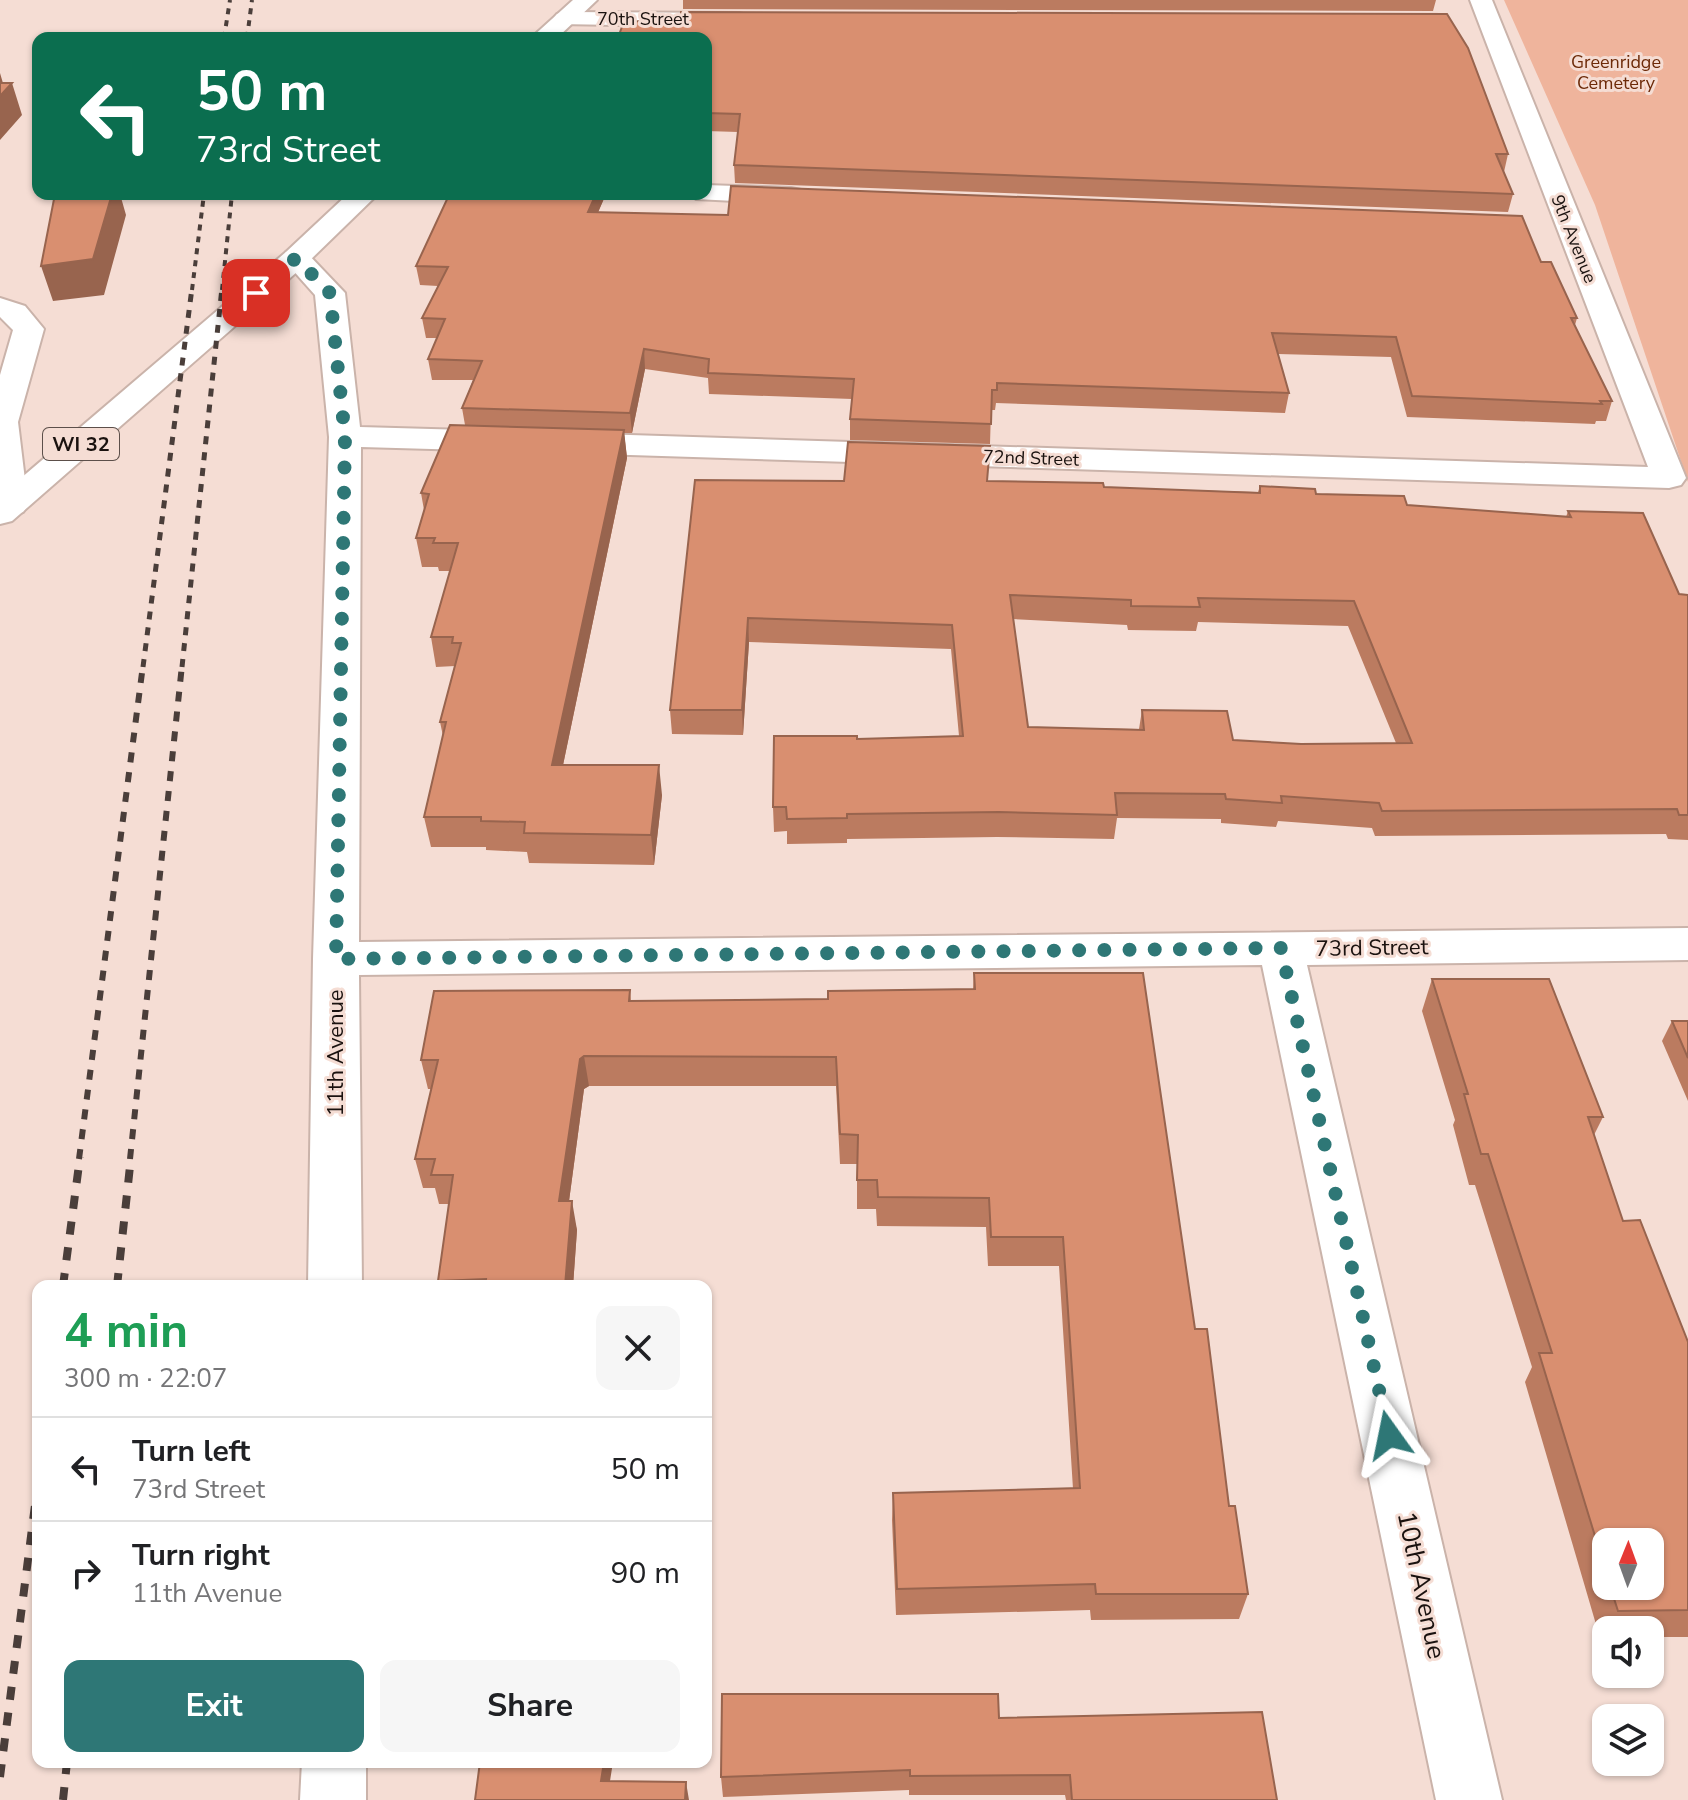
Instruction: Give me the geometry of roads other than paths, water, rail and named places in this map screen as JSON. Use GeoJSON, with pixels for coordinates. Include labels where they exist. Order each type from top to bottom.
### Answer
{"type":"FeatureCollection","features":[{"type":"Feature","properties":{"kind":"street"},"geometry":{"type":"LineString","coordinates":[[550,32],[586,0]]}},
{"type":"Feature","properties":{"kind":"street"},"geometry":{"type":"LineString","coordinates":[[1458,21],[1485,11]]}},
{"type":"Feature","properties":{"kind":"street","name":"9th Avenue"},"geometry":{"type":"LineString","coordinates":[[1485,11],[1669,478]]}},
{"type":"Feature","properties":{"kind":"street","name":"70th Street"},"geometry":{"type":"LineString","coordinates":[[565,19],[766,20]]}},
{"type":"Feature","properties":{"kind":"street"},"geometry":{"type":"LineString","coordinates":[[712,193],[818,197]]}},
{"type":"Feature","properties":{"kind":"street","name":"WI 32"},"geometry":{"type":"LineString","coordinates":[[6,510],[296,258],[358,200]]}},
{"type":"Feature","properties":{"kind":"street"},"geometry":{"type":"LineString","coordinates":[[1537,225],[1569,226]]}},
{"type":"Feature","properties":{"kind":"street","name":"11th Avenue"},"geometry":{"type":"LineString","coordinates":[[296,258],[330,293],[345,437],[336,959],[335,1280]]}},
{"type":"Feature","properties":{"kind":"street"},"geometry":{"type":"LineString","coordinates":[[0,307],[14,312],[29,329],[2,422],[6,510]]}},
{"type":"Feature","properties":{"kind":"street","name":"72nd Street"},"geometry":{"type":"LineString","coordinates":[[345,437],[1669,478]]}},
{"type":"Feature","properties":{"kind":"street","name":"73rd Street"},"geometry":{"type":"LineString","coordinates":[[336,959],[1688,944]]}},
{"type":"Feature","properties":{"kind":"street","name":"10th Avenue"},"geometry":{"type":"LineString","coordinates":[[1281,948],[1469,1800]]}},
{"type":"Feature","properties":{"kind":"street"},"geometry":{"type":"LineString","coordinates":[[333,1800],[334,1768]]}},
{"type":"Feature","properties":{"kind":"railway"},"geometry":{"type":"LineString","coordinates":[[225,32],[230,0]]}},
{"type":"Feature","properties":{"kind":"railway"},"geometry":{"type":"LineString","coordinates":[[248,32],[252,0]]}},
{"type":"Feature","properties":{"kind":"railway"},"geometry":{"type":"LineString","coordinates":[[192,290],[203,200]]}},
{"type":"Feature","properties":{"kind":"railway"},"geometry":{"type":"LineString","coordinates":[[222,290],[231,200]]}},
{"type":"Feature","properties":{"kind":"railway"},"geometry":{"type":"LineString","coordinates":[[143,667],[192,288]]}},
{"type":"Feature","properties":{"kind":"railway"},"geometry":{"type":"LineString","coordinates":[[182,667],[222,288]]}},
{"type":"Feature","properties":{"kind":"railway"},"geometry":{"type":"LineString","coordinates":[[79,1159],[143,665]]}},
{"type":"Feature","properties":{"kind":"railway"},"geometry":{"type":"LineString","coordinates":[[130,1159],[182,665]]}},
{"type":"Feature","properties":{"kind":"railway"},"geometry":{"type":"LineString","coordinates":[[64,1280],[80,1157]]}},
{"type":"Feature","properties":{"kind":"railway"},"geometry":{"type":"LineString","coordinates":[[118,1280],[131,1157]]}},
{"type":"Feature","properties":{"kind":"railway"},"geometry":{"type":"LineString","coordinates":[[0,1777],[32,1529]]}},
{"type":"Feature","properties":{"kind":"railway"},"geometry":{"type":"LineString","coordinates":[[63,1800],[66,1768]]}},
{"type":"Feature","properties":{"kind":"park label","name":"Greenridge Cemetery"},"geometry":{"type":"Point","coordinates":[1616,72]}}]}
